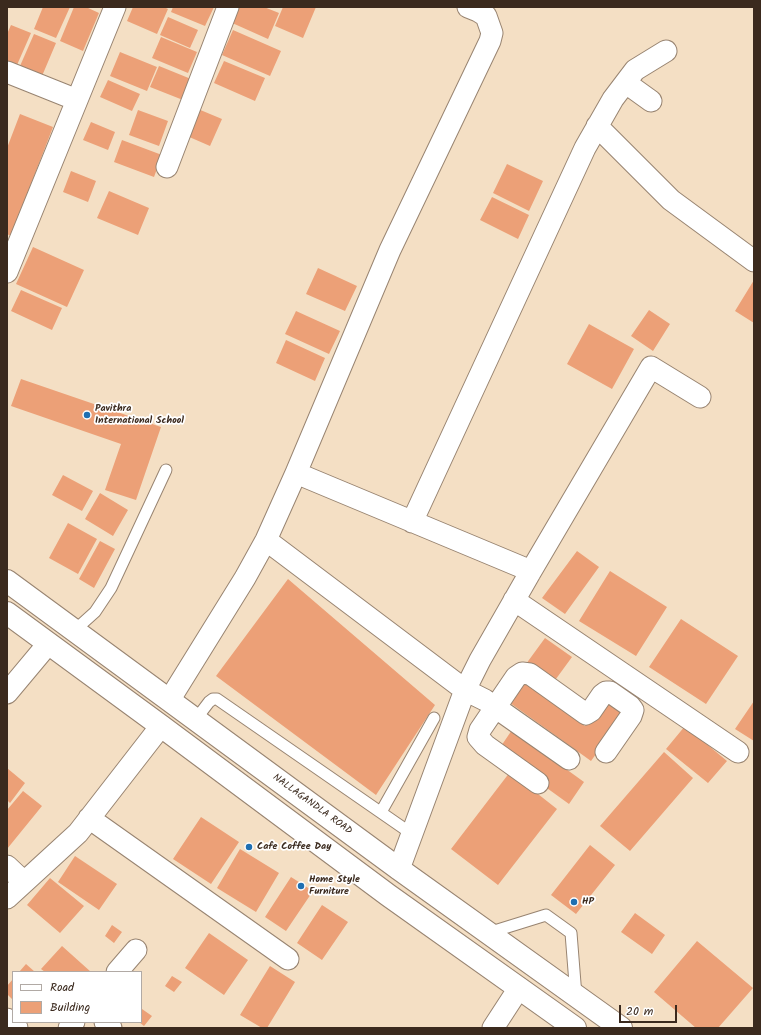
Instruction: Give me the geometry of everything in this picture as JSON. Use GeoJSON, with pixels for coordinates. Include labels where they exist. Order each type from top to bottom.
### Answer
{"type":"FeatureCollection","features":[{"type":"Feature","properties":{"kind":"main road","name":"NALLAGANDLA ROAD"},"geometry":{"type":"LineString","coordinates":[[7,581],[488,933],[620,1027]]}},
{"type":"Feature","properties":{"kind":"main road"},"geometry":{"type":"LineString","coordinates":[[7,613],[388,895],[575,1028]]}},
{"type":"Feature","properties":{"kind":"street"},"geometry":{"type":"LineString","coordinates":[[7,272],[113,7]]}},
{"type":"Feature","properties":{"kind":"street"},"geometry":{"type":"LineString","coordinates":[[167,167],[228,7]]}},
{"type":"Feature","properties":{"kind":"street"},"geometry":{"type":"LineString","coordinates":[[170,699],[245,578],[266,540],[296,473],[390,250],[490,41],[492,33],[486,16],[468,7]]}},
{"type":"Feature","properties":{"kind":"street"},"geometry":{"type":"LineString","coordinates":[[412,522],[585,148],[613,99],[635,70],[666,51]]}},
{"type":"Feature","properties":{"kind":"street"},"geometry":{"type":"LineString","coordinates":[[7,72],[77,100]]}},
{"type":"Feature","properties":{"kind":"street"},"geometry":{"type":"LineString","coordinates":[[626,83],[651,101]]}},
{"type":"Feature","properties":{"kind":"street"},"geometry":{"type":"LineString","coordinates":[[597,126],[671,200],[754,261]]}},
{"type":"Feature","properties":{"kind":"street"},"geometry":{"type":"LineString","coordinates":[[399,868],[465,690],[514,600],[651,368],[700,397]]}},
{"type":"Feature","properties":{"kind":"street"},"geometry":{"type":"LineString","coordinates":[[296,473],[531,571]]}},
{"type":"Feature","properties":{"kind":"street"},"geometry":{"type":"LineString","coordinates":[[266,540],[465,690],[485,700],[569,759]]}},
{"type":"Feature","properties":{"kind":"street"},"geometry":{"type":"LineString","coordinates":[[514,600],[738,752]]}},
{"type":"Feature","properties":{"kind":"street"},"geometry":{"type":"LineString","coordinates":[[7,693],[48,644]]}},
{"type":"Feature","properties":{"kind":"street"},"geometry":{"type":"LineString","coordinates":[[538,783],[485,745],[478,737],[480,730],[495,707],[516,678],[522,673],[530,674],[586,714],[591,711],[606,692],[610,692],[630,706],[632,713],[606,752]]}},
{"type":"Feature","properties":{"kind":"street"},"geometry":{"type":"LineString","coordinates":[[7,898],[78,832],[161,726]]}},
{"type":"Feature","properties":{"kind":"street"},"geometry":{"type":"LineString","coordinates":[[89,818],[288,959]]}},
{"type":"Feature","properties":{"kind":"street"},"geometry":{"type":"LineString","coordinates":[[7,866],[24,882]]}},
{"type":"Feature","properties":{"kind":"street"},"geometry":{"type":"LineString","coordinates":[[118,971],[136,950]]}},
{"type":"Feature","properties":{"kind":"street"},"geometry":{"type":"LineString","coordinates":[[493,1028],[519,988]]}},
{"type":"Feature","properties":{"kind":"street"},"geometry":{"type":"LineString","coordinates":[[7,1019],[17,1028]]}},
{"type":"Feature","properties":{"kind":"lane"},"geometry":{"type":"LineString","coordinates":[[75,630],[95,612],[111,588],[166,470]]}},
{"type":"Feature","properties":{"kind":"lane"},"geometry":{"type":"LineString","coordinates":[[196,719],[209,702],[213,699],[217,700],[412,834]]}},
{"type":"Feature","properties":{"kind":"lane"},"geometry":{"type":"LineString","coordinates":[[380,812],[434,718]]}},
{"type":"Feature","properties":{"kind":"lane"},"geometry":{"type":"LineString","coordinates":[[488,933],[546,915],[571,933],[576,996]]}},
{"type":"Feature","properties":{"kind":"building"},"geometry":{"type":"Polygon","coordinates":[[[43,7],[70,7],[56,38],[34,29],[43,7]]]}},
{"type":"Feature","properties":{"kind":"building"},"geometry":{"type":"Polygon","coordinates":[[[74,7],[86,7],[99,13],[83,51],[60,41],[74,7]]]}},
{"type":"Feature","properties":{"kind":"building"},"geometry":{"type":"Polygon","coordinates":[[[133,7],[164,7],[168,9],[157,34],[127,21],[133,7]]]}},
{"type":"Feature","properties":{"kind":"building"},"geometry":{"type":"Polygon","coordinates":[[[173,7],[214,7],[205,26],[171,12],[173,7]]]}},
{"type":"Feature","properties":{"kind":"building"},"geometry":{"type":"Polygon","coordinates":[[[236,7],[264,7],[279,13],[268,39],[230,22],[236,7]]]}},
{"type":"Feature","properties":{"kind":"building"},"geometry":{"type":"Polygon","coordinates":[[[283,7],[316,7],[303,38],[275,26],[283,7]]]}},
{"type":"Feature","properties":{"kind":"building"},"geometry":{"type":"Polygon","coordinates":[[[168,17],[198,30],[190,48],[160,35],[168,17]]]}},
{"type":"Feature","properties":{"kind":"building"},"geometry":{"type":"Polygon","coordinates":[[[11,25],[31,33],[17,65],[7,61],[7,34],[11,25]]]}},
{"type":"Feature","properties":{"kind":"building"},"geometry":{"type":"Polygon","coordinates":[[[233,30],[281,51],[270,76],[222,55],[233,30]]]}},
{"type":"Feature","properties":{"kind":"building"},"geometry":{"type":"Polygon","coordinates":[[[34,34],[56,43],[42,76],[20,66],[34,34]]]}},
{"type":"Feature","properties":{"kind":"building"},"geometry":{"type":"Polygon","coordinates":[[[161,37],[197,52],[188,73],[152,58],[161,37]]]}},
{"type":"Feature","properties":{"kind":"building"},"geometry":{"type":"Polygon","coordinates":[[[120,52],[157,67],[147,91],[110,76],[120,52]]]}},
{"type":"Feature","properties":{"kind":"building"},"geometry":{"type":"Polygon","coordinates":[[[224,61],[265,78],[255,101],[214,83],[224,61]]]}},
{"type":"Feature","properties":{"kind":"building"},"geometry":{"type":"Polygon","coordinates":[[[159,66],[191,79],[183,100],[150,87],[159,66]]]}},
{"type":"Feature","properties":{"kind":"building"},"geometry":{"type":"Polygon","coordinates":[[[108,80],[140,94],[132,111],[100,97],[108,80]]]}},
{"type":"Feature","properties":{"kind":"building"},"geometry":{"type":"Polygon","coordinates":[[[198,109],[222,119],[210,146],[187,136],[198,109]]]}},
{"type":"Feature","properties":{"kind":"building"},"geometry":{"type":"Polygon","coordinates":[[[138,110],[168,121],[159,146],[129,135],[138,110]]]}},
{"type":"Feature","properties":{"kind":"building"},"geometry":{"type":"Polygon","coordinates":[[[20,114],[53,127],[11,236],[7,234],[7,148],[20,114]]]}},
{"type":"Feature","properties":{"kind":"building"},"geometry":{"type":"Polygon","coordinates":[[[91,122],[115,132],[108,150],[83,140],[91,122]]]}},
{"type":"Feature","properties":{"kind":"building"},"geometry":{"type":"Polygon","coordinates":[[[122,140],[162,155],[154,177],[114,162],[122,140]]]}},
{"type":"Feature","properties":{"kind":"building"},"geometry":{"type":"Polygon","coordinates":[[[507,164],[543,181],[529,211],[493,193],[507,164]]]}},
{"type":"Feature","properties":{"kind":"building"},"geometry":{"type":"Polygon","coordinates":[[[71,171],[96,181],[88,202],[63,192],[71,171]]]}},
{"type":"Feature","properties":{"kind":"building"},"geometry":{"type":"Polygon","coordinates":[[[109,191],[149,208],[138,235],[97,218],[109,191]]]}},
{"type":"Feature","properties":{"kind":"building"},"geometry":{"type":"Polygon","coordinates":[[[492,197],[529,215],[518,239],[480,220],[492,197]]]}},
{"type":"Feature","properties":{"kind":"building"},"geometry":{"type":"Polygon","coordinates":[[[33,247],[84,270],[67,307],[16,284],[33,247]]]}},
{"type":"Feature","properties":{"kind":"building"},"geometry":{"type":"Polygon","coordinates":[[[318,268],[357,286],[345,311],[306,294],[318,268]]]}},
{"type":"Feature","properties":{"kind":"building"},"geometry":{"type":"Polygon","coordinates":[[[754,280],[754,323],[735,311],[754,280]]]}},
{"type":"Feature","properties":{"kind":"building"},"geometry":{"type":"Polygon","coordinates":[[[21,290],[62,308],[52,330],[11,311],[21,290]]]}},
{"type":"Feature","properties":{"kind":"building"},"geometry":{"type":"Polygon","coordinates":[[[649,310],[670,324],[653,351],[631,336],[649,310]]]}},
{"type":"Feature","properties":{"kind":"building"},"geometry":{"type":"Polygon","coordinates":[[[296,311],[340,331],[329,354],[285,334],[296,311]]]}},
{"type":"Feature","properties":{"kind":"building"},"geometry":{"type":"Polygon","coordinates":[[[589,324],[634,349],[612,389],[567,364],[589,324]]]}},
{"type":"Feature","properties":{"kind":"building"},"geometry":{"type":"Polygon","coordinates":[[[286,340],[325,358],[315,381],[276,363],[286,340]]]}},
{"type":"Feature","properties":{"kind":"building"},"geometry":{"type":"Polygon","coordinates":[[[21,379],[161,427],[136,500],[105,490],[121,444],[11,406],[21,379]]]}},
{"type":"Feature","properties":{"kind":"building"},"geometry":{"type":"Polygon","coordinates":[[[63,475],[93,491],[82,511],[52,495],[63,475]]]}},
{"type":"Feature","properties":{"kind":"building"},"geometry":{"type":"Polygon","coordinates":[[[100,493],[128,510],[113,536],[85,519],[100,493]]]}},
{"type":"Feature","properties":{"kind":"building"},"geometry":{"type":"Polygon","coordinates":[[[68,523],[97,539],[78,574],[49,558],[68,523]]]}},
{"type":"Feature","properties":{"kind":"building"},"geometry":{"type":"Polygon","coordinates":[[[100,541],[115,549],[94,588],[79,579],[100,541]]]}},
{"type":"Feature","properties":{"kind":"building"},"geometry":{"type":"Polygon","coordinates":[[[577,551],[599,567],[565,614],[542,598],[577,551]]]}},
{"type":"Feature","properties":{"kind":"building"},"geometry":{"type":"Polygon","coordinates":[[[610,571],[667,607],[636,656],[579,621],[610,571]]]}},
{"type":"Feature","properties":{"kind":"building"},"geometry":{"type":"Polygon","coordinates":[[[288,579],[435,705],[376,795],[216,676],[288,579]]]}},
{"type":"Feature","properties":{"kind":"building"},"geometry":{"type":"Polygon","coordinates":[[[681,619],[738,656],[706,704],[649,667],[681,619]]]}},
{"type":"Feature","properties":{"kind":"building"},"geometry":{"type":"Polygon","coordinates":[[[545,638],[572,657],[553,683],[526,664],[545,638]]]}},
{"type":"Feature","properties":{"kind":"building"},"geometry":{"type":"Polygon","coordinates":[[[521,680],[585,726],[605,698],[626,712],[591,761],[506,700],[521,680]]]}},
{"type":"Feature","properties":{"kind":"building"},"geometry":{"type":"Polygon","coordinates":[[[754,701],[754,741],[735,729],[754,701]]]}},
{"type":"Feature","properties":{"kind":"building"},"geometry":{"type":"Polygon","coordinates":[[[685,726],[727,761],[708,783],[666,749],[685,726]]]}},
{"type":"Feature","properties":{"kind":"building"},"geometry":{"type":"Polygon","coordinates":[[[512,730],[584,782],[569,804],[497,752],[512,730]]]}},
{"type":"Feature","properties":{"kind":"building"},"geometry":{"type":"Polygon","coordinates":[[[664,752],[693,778],[630,851],[600,826],[664,752]]]}},
{"type":"Feature","properties":{"kind":"building"},"geometry":{"type":"Polygon","coordinates":[[[7,768],[25,783],[10,803],[7,800],[7,768]]]}},
{"type":"Feature","properties":{"kind":"building"},"geometry":{"type":"Polygon","coordinates":[[[510,772],[557,809],[498,885],[451,849],[510,772]]]}},
{"type":"Feature","properties":{"kind":"building"},"geometry":{"type":"Polygon","coordinates":[[[23,791],[42,806],[7,849],[7,810],[23,791]]]}},
{"type":"Feature","properties":{"kind":"building"},"geometry":{"type":"Polygon","coordinates":[[[201,817],[239,842],[211,884],[173,859],[201,817]]]}},
{"type":"Feature","properties":{"kind":"building"},"geometry":{"type":"Polygon","coordinates":[[[590,845],[615,865],[576,914],[551,895],[590,845]]]}},
{"type":"Feature","properties":{"kind":"building"},"geometry":{"type":"Polygon","coordinates":[[[240,849],[279,873],[256,912],[217,888],[240,849]]]}},
{"type":"Feature","properties":{"kind":"building"},"geometry":{"type":"Polygon","coordinates":[[[75,856],[117,884],[99,910],[58,882],[75,856]]]}},
{"type":"Feature","properties":{"kind":"building"},"geometry":{"type":"Polygon","coordinates":[[[291,877],[313,891],[286,931],[265,917],[291,877]]]}},
{"type":"Feature","properties":{"kind":"building"},"geometry":{"type":"Polygon","coordinates":[[[50,878],[84,906],[60,933],[27,905],[50,878]]]}},
{"type":"Feature","properties":{"kind":"building"},"geometry":{"type":"Polygon","coordinates":[[[322,905],[348,922],[322,960],[297,943],[322,905]]]}},
{"type":"Feature","properties":{"kind":"building"},"geometry":{"type":"Polygon","coordinates":[[[635,913],[665,935],[652,954],[621,932],[635,913]]]}},
{"type":"Feature","properties":{"kind":"building"},"geometry":{"type":"Polygon","coordinates":[[[112,925],[122,932],[114,943],[105,936],[112,925]]]}},
{"type":"Feature","properties":{"kind":"building"},"geometry":{"type":"Polygon","coordinates":[[[209,933],[248,960],[224,995],[185,968],[209,933]]]}},
{"type":"Feature","properties":{"kind":"building"},"geometry":{"type":"Polygon","coordinates":[[[697,941],[753,988],[718,1028],[696,1028],[654,992],[697,941]]]}},
{"type":"Feature","properties":{"kind":"building"},"geometry":{"type":"Polygon","coordinates":[[[62,946],[90,971],[44,971],[41,969],[62,946]]]}},
{"type":"Feature","properties":{"kind":"building"},"geometry":{"type":"Polygon","coordinates":[[[26,964],[34,971],[20,971],[26,964]]]}},
{"type":"Feature","properties":{"kind":"building"},"geometry":{"type":"Polygon","coordinates":[[[270,966],[295,982],[267,1028],[262,1028],[240,1015],[270,966]]]}},
{"type":"Feature","properties":{"kind":"building"},"geometry":{"type":"Polygon","coordinates":[[[172,976],[182,982],[174,992],[165,986],[172,976]]]}},
{"type":"Feature","properties":{"kind":"building"},"geometry":{"type":"Polygon","coordinates":[[[12,980],[12,999],[7,994],[7,986],[12,980]]]}},
{"type":"Feature","properties":{"kind":"building"},"geometry":{"type":"Polygon","coordinates":[[[142,1009],[152,1016],[144,1026],[140,1023],[142,1023],[142,1009]]]}},
{"type":"Feature","properties":{"kind":"place","name":"Pavithra International School"},"geometry":{"type":"Point","coordinates":[87,415]}},
{"type":"Feature","properties":{"kind":"place","name":"Cafe Coffee Day"},"geometry":{"type":"Point","coordinates":[249,847]}},
{"type":"Feature","properties":{"kind":"place","name":"Home Style Furniture"},"geometry":{"type":"Point","coordinates":[301,886]}},
{"type":"Feature","properties":{"kind":"place","name":"HP"},"geometry":{"type":"Point","coordinates":[574,902]}}]}
